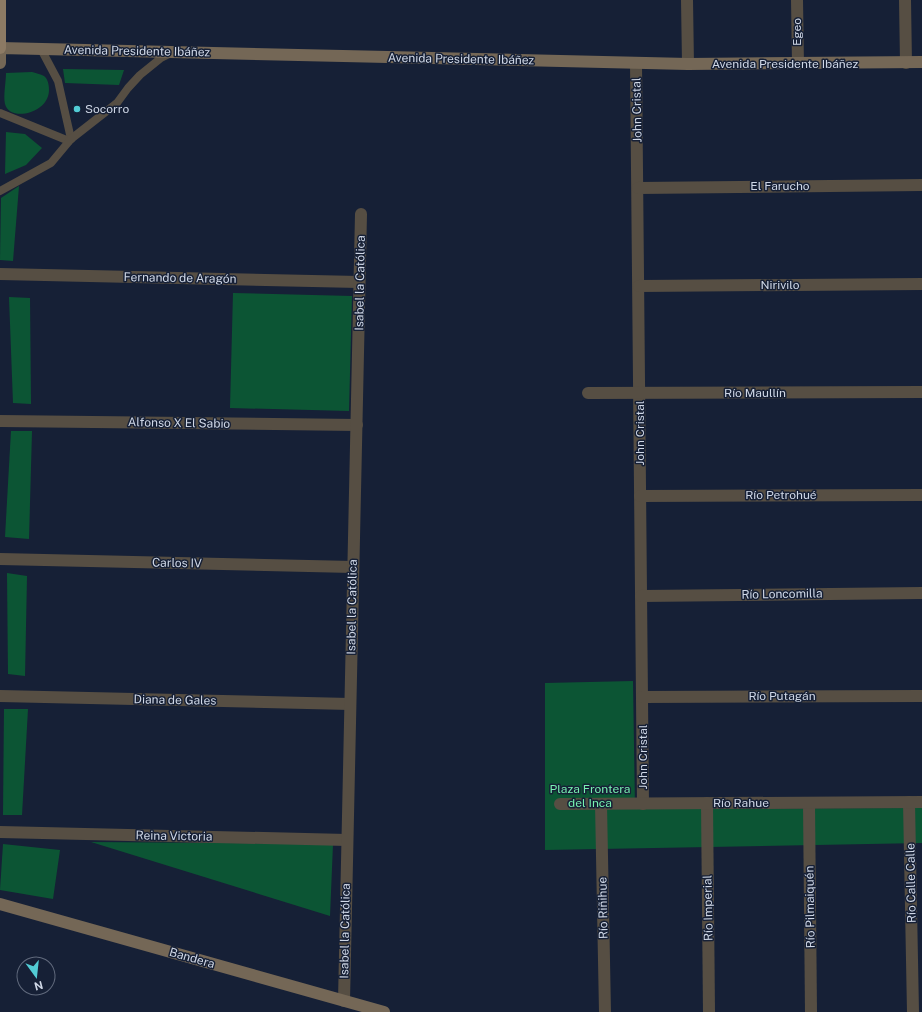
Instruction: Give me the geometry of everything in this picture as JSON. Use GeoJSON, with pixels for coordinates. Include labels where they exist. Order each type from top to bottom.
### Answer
{"type":"FeatureCollection","features":[{"type":"Feature","properties":{"kind":"main road"},"geometry":{"type":"LineString","coordinates":[[0,0],[0,48]]}},
{"type":"Feature","properties":{"kind":"street"},"geometry":{"type":"LineString","coordinates":[[687,0],[688,64]]}},
{"type":"Feature","properties":{"kind":"street","name":"Egeo"},"geometry":{"type":"LineString","coordinates":[[797,0],[798,64]]}},
{"type":"Feature","properties":{"kind":"street"},"geometry":{"type":"LineString","coordinates":[[905,0],[906,62]]}},
{"type":"Feature","properties":{"kind":"street","name":"Avenida Presidente Ibáñez"},"geometry":{"type":"LineString","coordinates":[[0,48],[688,64],[922,62]]}},
{"type":"Feature","properties":{"kind":"street"},"geometry":{"type":"LineString","coordinates":[[0,48],[0,63]]}},
{"type":"Feature","properties":{"kind":"street","name":"John Cristal"},"geometry":{"type":"LineString","coordinates":[[636,63],[643,804]]}},
{"type":"Feature","properties":{"kind":"street","name":"El Farucho"},"geometry":{"type":"LineString","coordinates":[[638,188],[922,185]]}},
{"type":"Feature","properties":{"kind":"street","name":"Isabel la Católica"},"geometry":{"type":"LineString","coordinates":[[344,1001],[361,214]]}},
{"type":"Feature","properties":{"kind":"street","name":"Fernando de Aragón"},"geometry":{"type":"LineString","coordinates":[[0,274],[359,282]]}},
{"type":"Feature","properties":{"kind":"street","name":"Nirivilo"},"geometry":{"type":"LineString","coordinates":[[638,286],[922,284]]}},
{"type":"Feature","properties":{"kind":"street","name":"Río Maullín"},"geometry":{"type":"LineString","coordinates":[[588,393],[922,392]]}},
{"type":"Feature","properties":{"kind":"street","name":"Alfonso X El Sabio"},"geometry":{"type":"LineString","coordinates":[[0,421],[357,424]]}},
{"type":"Feature","properties":{"kind":"street","name":"Río Petrohué"},"geometry":{"type":"LineString","coordinates":[[640,496],[922,495]]}},
{"type":"Feature","properties":{"kind":"street","name":"Carlos IV"},"geometry":{"type":"LineString","coordinates":[[0,559],[353,567]]}},
{"type":"Feature","properties":{"kind":"street","name":"Río Loncomilla"},"geometry":{"type":"LineString","coordinates":[[641,596],[922,593]]}},
{"type":"Feature","properties":{"kind":"street","name":"Diana de Gales"},"geometry":{"type":"LineString","coordinates":[[0,696],[350,704]]}},
{"type":"Feature","properties":{"kind":"street","name":"Río Putagán"},"geometry":{"type":"LineString","coordinates":[[642,697],[922,696]]}},
{"type":"Feature","properties":{"kind":"street","name":"Río Calle Calle"},"geometry":{"type":"LineString","coordinates":[[909,802],[913,1012]]}},
{"type":"Feature","properties":{"kind":"street","name":"Río Rahue"},"geometry":{"type":"LineString","coordinates":[[560,804],[922,802]]}},
{"type":"Feature","properties":{"kind":"street","name":"Río Imperial"},"geometry":{"type":"LineString","coordinates":[[707,803],[709,1012]]}},
{"type":"Feature","properties":{"kind":"street","name":"Río Pilmaiquén"},"geometry":{"type":"LineString","coordinates":[[808,803],[811,1012]]}},
{"type":"Feature","properties":{"kind":"street","name":"Río Riñihue"},"geometry":{"type":"LineString","coordinates":[[601,804],[605,1012]]}},
{"type":"Feature","properties":{"kind":"street","name":"Reina Victoria"},"geometry":{"type":"LineString","coordinates":[[0,832],[347,840]]}},
{"type":"Feature","properties":{"kind":"street","name":"Bandera"},"geometry":{"type":"LineString","coordinates":[[0,904],[384,1012]]}},
{"type":"Feature","properties":{"kind":"lane"},"geometry":{"type":"LineString","coordinates":[[41,49],[58,82],[70,140]]}},
{"type":"Feature","properties":{"kind":"lane"},"geometry":{"type":"LineString","coordinates":[[0,192],[51,163],[70,140],[117,103],[128,88],[150,66],[173,52]]}},
{"type":"Feature","properties":{"kind":"lane"},"geometry":{"type":"LineString","coordinates":[[0,113],[70,140]]}},
{"type":"Feature","properties":{"kind":"green space"},"geometry":{"type":"Polygon","coordinates":[[[63,69],[124,70],[119,85],[65,83],[63,69]]]}},
{"type":"Feature","properties":{"kind":"green space"},"geometry":{"type":"Polygon","coordinates":[[[32,72],[43,75],[48,82],[49,90],[43,105],[36,110],[21,114],[8,110],[4,101],[6,73],[32,72]]]}},
{"type":"Feature","properties":{"kind":"green space"},"geometry":{"type":"Polygon","coordinates":[[[6,132],[25,134],[42,148],[26,165],[5,174],[6,132]]]}},
{"type":"Feature","properties":{"kind":"green space"},"geometry":{"type":"Polygon","coordinates":[[[19,186],[13,261],[0,260],[1,198],[19,186]]]}},
{"type":"Feature","properties":{"kind":"green space"},"geometry":{"type":"Polygon","coordinates":[[[233,293],[352,296],[349,411],[230,408],[233,293]]]}},
{"type":"Feature","properties":{"kind":"green space"},"geometry":{"type":"Polygon","coordinates":[[[9,297],[30,298],[31,404],[13,403],[9,297]]]}},
{"type":"Feature","properties":{"kind":"green space"},"geometry":{"type":"Polygon","coordinates":[[[11,431],[32,431],[29,539],[5,537],[11,431]]]}},
{"type":"Feature","properties":{"kind":"green space"},"geometry":{"type":"Polygon","coordinates":[[[7,573],[27,576],[25,676],[8,674],[7,573]]]}},
{"type":"Feature","properties":{"kind":"green space","name":"Plaza Frontera del Inca"},"geometry":{"type":"Polygon","coordinates":[[[633,681],[635,809],[922,808],[922,843],[545,850],[545,683],[633,681]]]}},
{"type":"Feature","properties":{"kind":"green space"},"geometry":{"type":"Polygon","coordinates":[[[4,709],[28,709],[22,815],[3,815],[4,709]]]}},
{"type":"Feature","properties":{"kind":"green space"},"geometry":{"type":"Polygon","coordinates":[[[91,842],[333,844],[330,916],[91,842]]]}},
{"type":"Feature","properties":{"kind":"green space"},"geometry":{"type":"Polygon","coordinates":[[[3,844],[60,850],[53,899],[0,890],[3,844]]]}},
{"type":"Feature","properties":{"kind":"place","name":"Socorro"},"geometry":{"type":"Point","coordinates":[77,109]}}]}
